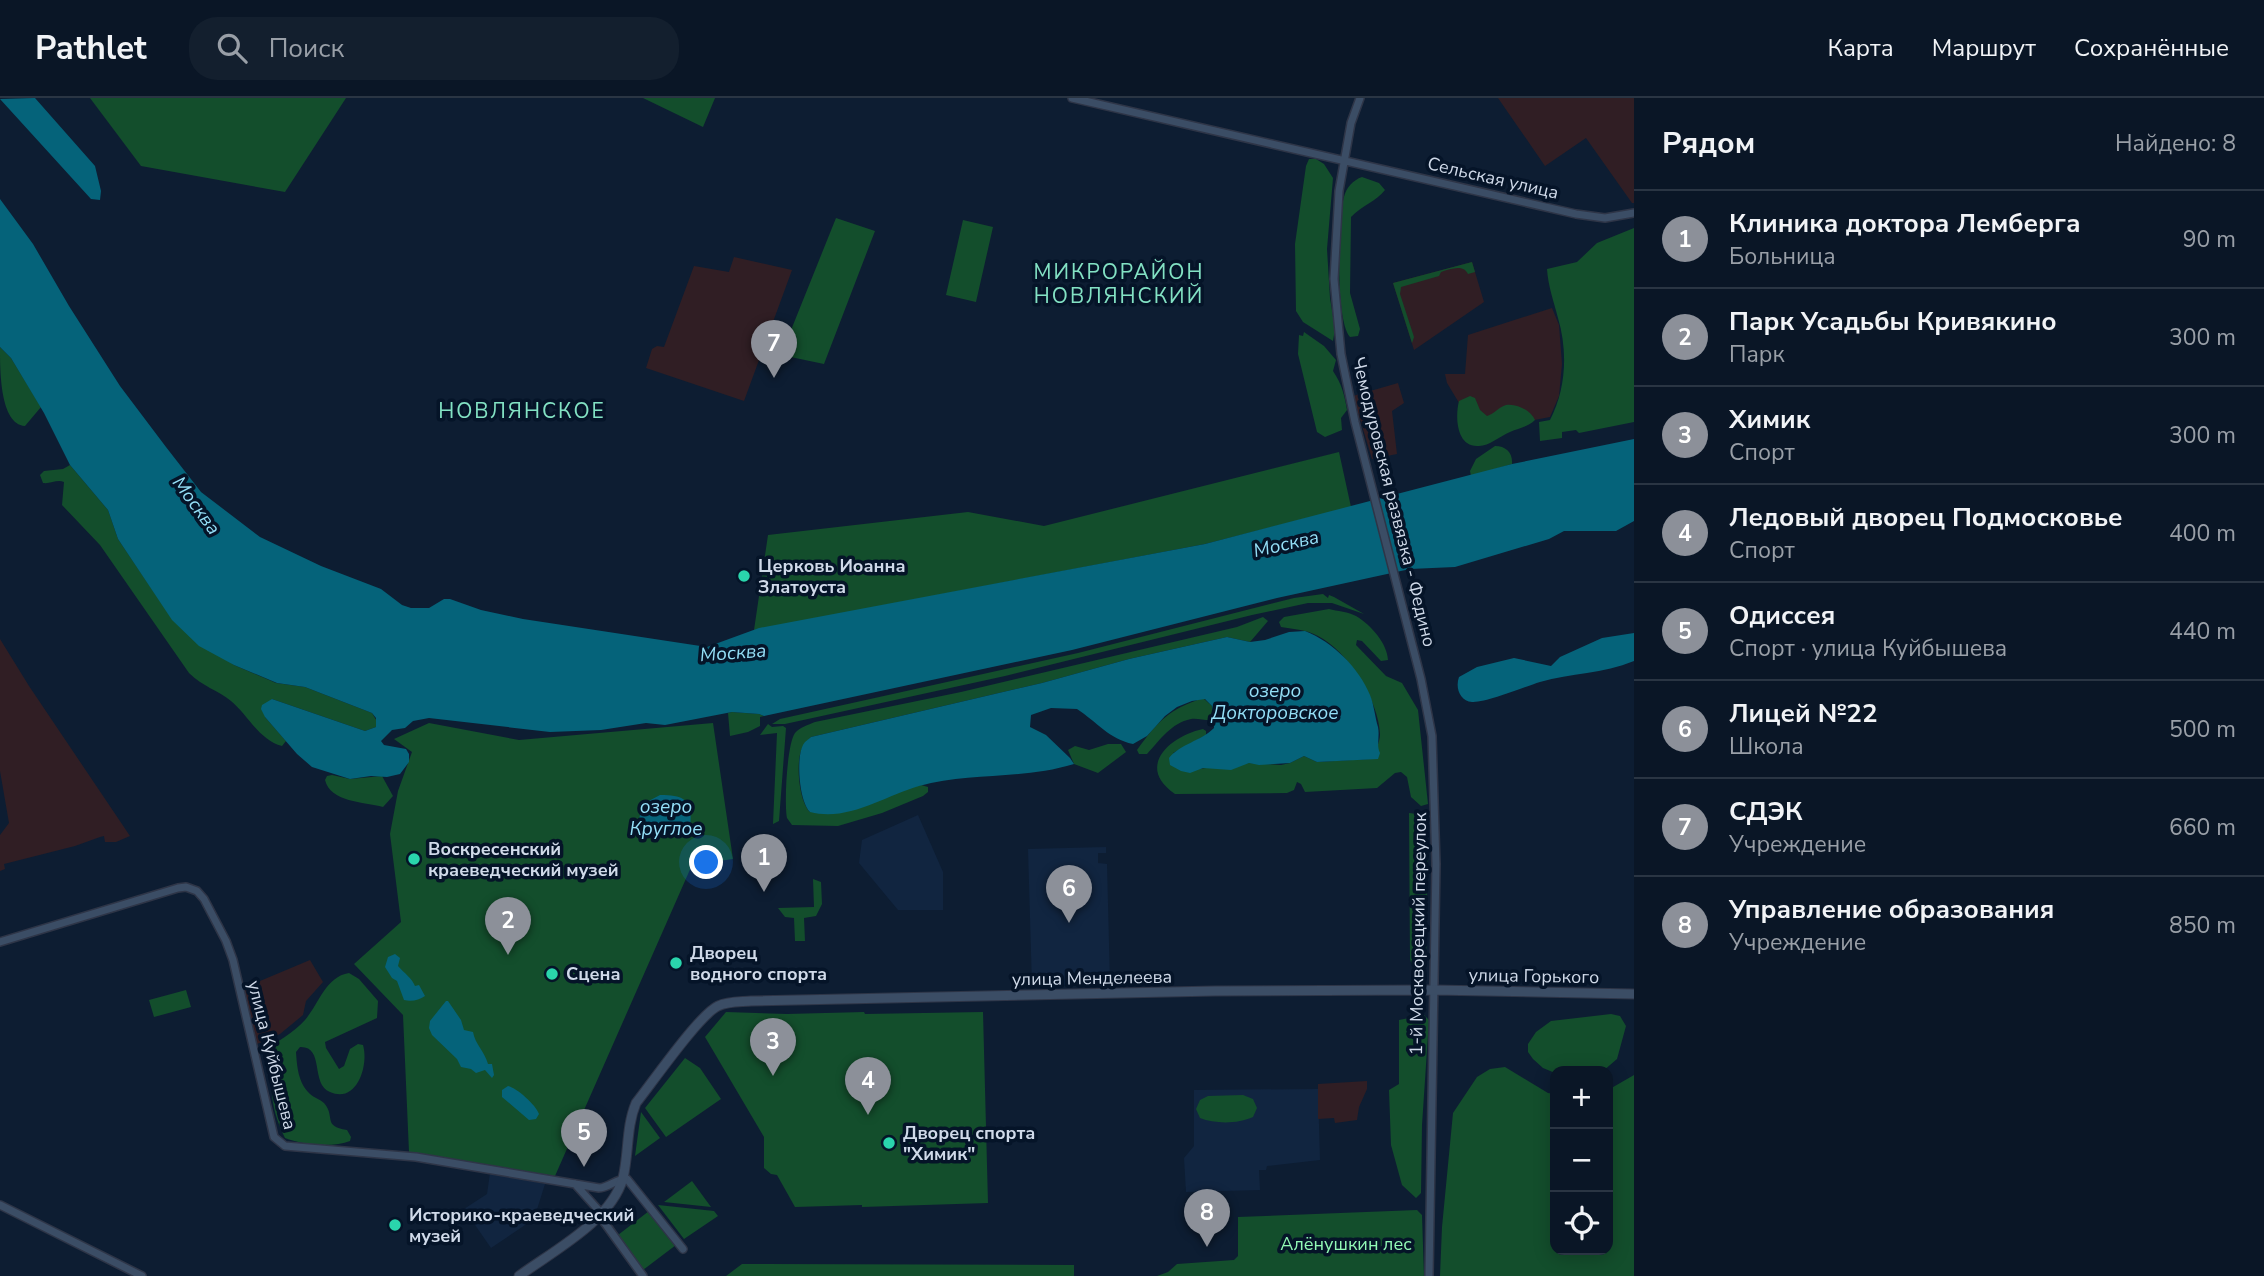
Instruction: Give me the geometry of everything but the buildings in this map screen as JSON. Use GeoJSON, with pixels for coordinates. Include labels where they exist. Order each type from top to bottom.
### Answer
{"type":"FeatureCollection","features":[{"type":"Feature","properties":{"kind":"main road","name":"улица Горького"},"geometry":{"type":"LineString","coordinates":[[1434,990],[1634,994]]}},
{"type":"Feature","properties":{"kind":"main road","name":"улица Менделеева"},"geometry":{"type":"LineString","coordinates":[[602,1214],[617,1194],[622,1178],[631,1118],[636,1104],[712,1010],[723,1004],[751,1001],[1215,991],[1434,990]]}},
{"type":"Feature","properties":{"kind":"main road"},"geometry":{"type":"LineString","coordinates":[[519,1276],[602,1214]]}},
{"type":"Feature","properties":{"kind":"street","name":"Сельская улица"},"geometry":{"type":"LineString","coordinates":[[1072,98],[1596,217],[1621,217],[1634,213]]}},
{"type":"Feature","properties":{"kind":"street","name":"Чемодуровская развязка - Федино"},"geometry":{"type":"LineString","coordinates":[[1360,98],[1351,123],[1337,217],[1334,279],[1341,354],[1367,470],[1418,664]]}},
{"type":"Feature","properties":{"kind":"street","name":"1-й Москворецкий переулок"},"geometry":{"type":"LineString","coordinates":[[1418,664],[1432,736],[1436,864],[1429,1276]]}},
{"type":"Feature","properties":{"kind":"street","name":"улица Куйбышева"},"geometry":{"type":"LineString","coordinates":[[0,942],[178,888],[186,887],[197,891],[211,909],[233,960],[274,1137],[279,1142],[285,1146],[416,1157],[575,1184]]}},
{"type":"Feature","properties":{"kind":"street"},"geometry":{"type":"LineString","coordinates":[[575,1184],[604,1188],[622,1178],[628,1179],[683,1250]]}},
{"type":"Feature","properties":{"kind":"street"},"geometry":{"type":"LineString","coordinates":[[575,1184],[602,1214],[604,1222],[643,1276]]}},
{"type":"Feature","properties":{"kind":"street"},"geometry":{"type":"LineString","coordinates":[[0,1205],[142,1276]]}},
{"type":"Feature","properties":{"kind":"shaded area"},"geometry":{"type":"Polygon","coordinates":[[[1498,98],[1634,98],[1634,203],[1586,138],[1545,166],[1498,98]]]}},
{"type":"Feature","properties":{"kind":"shaded area"},"geometry":{"type":"Polygon","coordinates":[[[734,257],[792,270],[744,401],[646,368],[652,349],[657,346],[664,347],[694,266],[729,272],[734,257]]]}},
{"type":"Feature","properties":{"kind":"shaded area"},"geometry":{"type":"Polygon","coordinates":[[[1472,262],[1484,302],[1414,350],[1393,283],[1472,262]]]}},
{"type":"Feature","properties":{"kind":"shaded area"},"geometry":{"type":"Polygon","coordinates":[[[1552,308],[1559,325],[1562,364],[1559,396],[1550,417],[1476,431],[1447,383],[1445,374],[1465,374],[1468,335],[1552,308]]]}},
{"type":"Feature","properties":{"kind":"shaded area"},"geometry":{"type":"Polygon","coordinates":[[[1398,383],[1404,403],[1392,411],[1397,454],[1372,459],[1353,396],[1398,383]]]}},
{"type":"Feature","properties":{"kind":"shaded area"},"geometry":{"type":"Polygon","coordinates":[[[0,639],[130,836],[116,842],[105,842],[104,836],[100,837],[4,864],[5,869],[0,871],[0,835],[9,823],[0,771],[0,639]]]}},
{"type":"Feature","properties":{"kind":"shaded area"},"geometry":{"type":"Polygon","coordinates":[[[918,815],[943,872],[943,910],[898,910],[859,863],[862,840],[918,815]]]}},
{"type":"Feature","properties":{"kind":"shaded area"},"geometry":{"type":"Polygon","coordinates":[[[1106,847],[1106,853],[1098,853],[1098,863],[1107,864],[1110,983],[1032,986],[1028,849],[1106,847]]]}},
{"type":"Feature","properties":{"kind":"shaded area"},"geometry":{"type":"Polygon","coordinates":[[[310,960],[323,982],[306,1001],[303,1015],[280,1034],[257,1044],[241,989],[310,960]]]}},
{"type":"Feature","properties":{"kind":"shaded area"},"geometry":{"type":"Polygon","coordinates":[[[1367,1081],[1357,1120],[1335,1123],[1334,1118],[1318,1119],[1318,1084],[1367,1081]]]}},
{"type":"Feature","properties":{"kind":"shaded area"},"geometry":{"type":"Polygon","coordinates":[[[1318,1089],[1320,1160],[1267,1166],[1266,1170],[1259,1170],[1260,1190],[1186,1192],[1184,1158],[1194,1146],[1194,1090],[1318,1089]]]}},
{"type":"Feature","properties":{"kind":"shaded area"},"geometry":{"type":"Polygon","coordinates":[[[490,1173],[545,1184],[534,1219],[491,1248],[464,1209],[487,1194],[490,1173]]]}},
{"type":"Feature","properties":{"kind":"green space"},"geometry":{"type":"Polygon","coordinates":[[[90,98],[346,98],[285,192],[141,166],[90,98]]]}},
{"type":"Feature","properties":{"kind":"green space"},"geometry":{"type":"Polygon","coordinates":[[[643,98],[715,98],[703,127],[643,98]]]}},
{"type":"Feature","properties":{"kind":"green space"},"geometry":{"type":"Polygon","coordinates":[[[1309,159],[1316,159],[1324,164],[1333,178],[1327,249],[1335,329],[1333,341],[1303,322],[1296,311],[1295,244],[1309,159]]]}},
{"type":"Feature","properties":{"kind":"green space"},"geometry":{"type":"Polygon","coordinates":[[[1362,177],[1379,183],[1385,190],[1351,217],[1350,293],[1360,329],[1358,336],[1350,337],[1345,327],[1340,291],[1340,226],[1345,194],[1353,182],[1362,177]]]}},
{"type":"Feature","properties":{"kind":"green space"},"geometry":{"type":"Polygon","coordinates":[[[836,218],[875,231],[824,364],[781,355],[836,218]]]}},
{"type":"Feature","properties":{"kind":"green space"},"geometry":{"type":"Polygon","coordinates":[[[963,220],[993,227],[976,302],[946,295],[963,220]]]}},
{"type":"Feature","properties":{"kind":"green space"},"geometry":{"type":"Polygon","coordinates":[[[1634,228],[1634,422],[1579,433],[1576,430],[1562,432],[1562,438],[1540,441],[1539,422],[1550,420],[1559,396],[1564,370],[1561,331],[1547,269],[1577,262],[1597,243],[1634,228]]]}},
{"type":"Feature","properties":{"kind":"green space"},"geometry":{"type":"Polygon","coordinates":[[[1472,262],[1475,272],[1468,274],[1460,268],[1453,269],[1401,287],[1400,294],[1414,337],[1412,343],[1393,283],[1472,262]]]}},
{"type":"Feature","properties":{"kind":"green space"},"geometry":{"type":"Polygon","coordinates":[[[1304,332],[1324,346],[1336,360],[1333,371],[1341,385],[1346,404],[1347,410],[1341,418],[1342,430],[1325,437],[1317,432],[1298,354],[1299,335],[1303,336],[1304,332]]]}},
{"type":"Feature","properties":{"kind":"green space"},"geometry":{"type":"Polygon","coordinates":[[[0,347],[11,358],[41,407],[25,426],[17,423],[6,406],[1,382],[0,347]]]}},
{"type":"Feature","properties":{"kind":"green space"},"geometry":{"type":"Polygon","coordinates":[[[1470,396],[1475,398],[1480,410],[1487,416],[1503,406],[1515,405],[1523,408],[1535,420],[1487,444],[1471,445],[1462,437],[1457,415],[1459,401],[1470,396]]]}},
{"type":"Feature","properties":{"kind":"green space"},"geometry":{"type":"Polygon","coordinates":[[[1495,446],[1508,451],[1512,464],[1471,476],[1470,471],[1476,459],[1495,446]]]}},
{"type":"Feature","properties":{"kind":"green space"},"geometry":{"type":"Polygon","coordinates":[[[1339,452],[1351,507],[1205,544],[754,630],[768,535],[968,512],[1044,526],[1339,452]]]}},
{"type":"Feature","properties":{"kind":"green space"},"geometry":{"type":"Polygon","coordinates":[[[70,465],[108,510],[118,539],[172,619],[185,631],[234,665],[276,683],[305,687],[372,713],[378,723],[376,727],[365,731],[272,699],[265,717],[286,741],[282,746],[260,733],[231,701],[194,678],[100,545],[62,505],[64,482],[43,483],[40,475],[44,471],[63,469],[70,465]]]}},
{"type":"Feature","properties":{"kind":"green space"},"geometry":{"type":"Polygon","coordinates":[[[1323,594],[1328,598],[1329,595],[1334,597],[1364,614],[1332,603],[1308,603],[1005,676],[785,724],[772,724],[780,719],[1078,653],[1294,598],[1323,594]]]}},
{"type":"Feature","properties":{"kind":"green space"},"geometry":{"type":"Polygon","coordinates":[[[1329,609],[1353,615],[1372,629],[1385,647],[1388,660],[1381,661],[1362,641],[1357,640],[1356,645],[1386,676],[1402,683],[1418,710],[1428,804],[1421,806],[1411,797],[1407,777],[1401,772],[1395,773],[1377,788],[1305,792],[1297,782],[1294,790],[1287,793],[1175,794],[1163,784],[1158,773],[1162,754],[1179,738],[1203,729],[1206,735],[1173,753],[1197,769],[1249,763],[1281,765],[1304,756],[1317,762],[1370,759],[1380,734],[1374,707],[1360,678],[1329,643],[1309,632],[1281,627],[1279,622],[1284,617],[1329,609]]]}},
{"type":"Feature","properties":{"kind":"green space"},"geometry":{"type":"Polygon","coordinates":[[[1263,617],[1268,621],[1250,642],[1227,637],[811,737],[802,749],[799,765],[801,792],[810,812],[921,785],[928,787],[928,792],[882,813],[838,826],[792,825],[787,818],[786,787],[792,739],[799,729],[807,725],[1237,627],[1263,617]]]}},
{"type":"Feature","properties":{"kind":"green space"},"geometry":{"type":"Polygon","coordinates":[[[1203,698],[1212,706],[1213,720],[1184,721],[1166,733],[1147,754],[1139,754],[1137,750],[1165,718],[1181,707],[1203,698]]]}},
{"type":"Feature","properties":{"kind":"green space"},"geometry":{"type":"Polygon","coordinates":[[[728,713],[764,716],[760,717],[760,726],[730,736],[728,713]]]}},
{"type":"Feature","properties":{"kind":"green space"},"geometry":{"type":"Polygon","coordinates":[[[429,723],[519,740],[713,723],[733,859],[692,865],[555,1176],[409,1152],[403,1015],[354,964],[401,922],[390,834],[398,791],[412,752],[394,739],[429,723]]]}},
{"type":"Feature","properties":{"kind":"green space"},"geometry":{"type":"Polygon","coordinates":[[[768,724],[786,728],[779,821],[773,824],[777,733],[760,735],[768,724]]]}},
{"type":"Feature","properties":{"kind":"green space"},"geometry":{"type":"Polygon","coordinates":[[[1108,744],[1121,744],[1126,752],[1098,773],[1074,764],[1068,750],[1075,746],[1089,750],[1108,744]]]}},
{"type":"Feature","properties":{"kind":"green space"},"geometry":{"type":"Polygon","coordinates":[[[332,775],[350,779],[382,776],[393,796],[383,807],[349,800],[328,787],[325,780],[332,775]]]}},
{"type":"Feature","properties":{"kind":"green space"},"geometry":{"type":"Polygon","coordinates":[[[1409,813],[1422,819],[1428,832],[1426,967],[1420,975],[1414,972],[1410,959],[1409,813]]]}},
{"type":"Feature","properties":{"kind":"green space"},"geometry":{"type":"Polygon","coordinates":[[[813,879],[821,882],[822,904],[816,916],[804,918],[805,941],[795,941],[794,918],[785,917],[778,908],[814,907],[813,879]]]}},
{"type":"Feature","properties":{"kind":"green space"},"geometry":{"type":"Polygon","coordinates":[[[349,973],[359,979],[378,1001],[377,1018],[325,1042],[339,1069],[344,1066],[350,1049],[358,1044],[363,1045],[362,1072],[354,1088],[347,1093],[330,1092],[320,1081],[312,1052],[308,1048],[300,1047],[296,1052],[299,1074],[306,1090],[324,1103],[332,1123],[347,1130],[350,1141],[318,1145],[285,1138],[273,1104],[275,1069],[266,1052],[305,1020],[328,985],[349,973]]]}},
{"type":"Feature","properties":{"kind":"green space"},"geometry":{"type":"Polygon","coordinates":[[[186,990],[191,1007],[154,1017],[149,1000],[186,990]]]}},
{"type":"Feature","properties":{"kind":"green space"},"geometry":{"type":"Polygon","coordinates":[[[726,1012],[983,1012],[988,1203],[795,1207],[777,1175],[764,1168],[764,1137],[705,1037],[726,1012]]]}},
{"type":"Feature","properties":{"kind":"green space"},"geometry":{"type":"Polygon","coordinates":[[[1611,1014],[1620,1016],[1626,1026],[1617,1059],[1609,1066],[1550,1066],[1550,1071],[1543,1068],[1528,1052],[1528,1044],[1536,1032],[1551,1021],[1611,1014]]]}},
{"type":"Feature","properties":{"kind":"green space"},"geometry":{"type":"Polygon","coordinates":[[[1424,1015],[1429,1020],[1422,1125],[1421,1193],[1416,1198],[1402,1185],[1391,1145],[1389,1090],[1399,1084],[1399,1020],[1424,1015]]]}},
{"type":"Feature","properties":{"kind":"green space"},"geometry":{"type":"Polygon","coordinates":[[[685,1058],[700,1068],[721,1099],[666,1137],[645,1108],[685,1058]]]}},
{"type":"Feature","properties":{"kind":"green space","name":"Алёнушкин лес"},"geometry":{"type":"Polygon","coordinates":[[[1505,1067],[1550,1093],[1550,1255],[1613,1255],[1613,1087],[1634,1075],[1634,1276],[1440,1276],[1453,1113],[1477,1077],[1490,1069],[1505,1067]]]}},
{"type":"Feature","properties":{"kind":"green space"},"geometry":{"type":"Polygon","coordinates":[[[1243,1095],[1253,1099],[1257,1108],[1253,1117],[1234,1122],[1212,1121],[1200,1118],[1196,1109],[1200,1100],[1208,1096],[1243,1095]]]}},
{"type":"Feature","properties":{"kind":"green space"},"geometry":{"type":"Polygon","coordinates":[[[641,1112],[660,1138],[635,1156],[641,1112]]]}},
{"type":"Feature","properties":{"kind":"green space"},"geometry":{"type":"Polygon","coordinates":[[[692,1181],[711,1207],[664,1202],[692,1181]]]}},
{"type":"Feature","properties":{"kind":"green space"},"geometry":{"type":"Polygon","coordinates":[[[658,1205],[714,1211],[718,1216],[684,1239],[658,1205]]]}},
{"type":"Feature","properties":{"kind":"green space","name":"Алёнушкин лес"},"geometry":{"type":"Polygon","coordinates":[[[1417,1210],[1422,1215],[1424,1276],[1157,1276],[1168,1272],[1177,1264],[1234,1260],[1238,1256],[1238,1217],[1417,1210]]]}},
{"type":"Feature","properties":{"kind":"green space"},"geometry":{"type":"Polygon","coordinates":[[[649,1211],[676,1245],[643,1270],[618,1235],[649,1211]]]}},
{"type":"Feature","properties":{"kind":"green space"},"geometry":{"type":"Polygon","coordinates":[[[742,1264],[1074,1265],[1074,1276],[726,1276],[742,1264]]]}},
{"type":"Feature","properties":{"kind":"water"},"geometry":{"type":"Polygon","coordinates":[[[35,98],[95,166],[101,191],[100,200],[91,199],[0,99],[35,98]]]}},
{"type":"Feature","properties":{"kind":"water","name":"Москва"},"geometry":{"type":"Polygon","coordinates":[[[0,199],[33,244],[120,386],[201,492],[260,537],[321,566],[381,589],[402,605],[411,608],[429,608],[444,599],[450,599],[481,610],[523,619],[707,647],[759,628],[1205,544],[1512,464],[1634,439],[1634,521],[1616,531],[1564,531],[1549,539],[1455,567],[1410,569],[1277,598],[1072,650],[764,716],[732,712],[665,725],[646,723],[601,730],[550,732],[429,718],[413,721],[405,728],[392,730],[381,741],[384,745],[406,749],[409,754],[409,762],[400,774],[350,779],[312,767],[265,717],[262,705],[272,699],[365,731],[376,727],[376,718],[372,713],[305,687],[277,683],[234,665],[199,646],[172,620],[118,539],[108,510],[70,465],[44,413],[11,358],[0,347],[0,199]]]}},
{"type":"Feature","properties":{"kind":"water","name":"озеро Докторовское"},"geometry":{"type":"Polygon","coordinates":[[[1305,631],[1344,657],[1365,685],[1378,727],[1378,759],[1317,762],[1304,756],[1290,763],[1249,763],[1231,770],[1203,768],[1190,773],[1170,765],[1169,758],[1214,728],[1212,706],[1205,699],[1177,707],[1147,736],[1133,744],[1110,734],[1077,709],[1051,708],[1031,715],[1030,727],[1046,735],[1074,764],[1035,772],[957,779],[919,786],[838,814],[810,812],[803,799],[800,779],[801,751],[811,737],[1227,637],[1250,642],[1289,632],[1305,631]]]}},
{"type":"Feature","properties":{"kind":"water"},"geometry":{"type":"Polygon","coordinates":[[[1634,633],[1634,661],[1622,665],[1540,682],[1478,702],[1464,699],[1458,689],[1459,677],[1477,667],[1514,658],[1551,666],[1560,657],[1602,638],[1634,633]]]}},
{"type":"Feature","properties":{"kind":"water","name":"озеро Круглое"},"geometry":{"type":"Polygon","coordinates":[[[660,795],[676,796],[686,801],[690,811],[690,827],[676,834],[661,836],[648,832],[643,827],[639,819],[643,804],[660,795]]]}},
{"type":"Feature","properties":{"kind":"water"},"geometry":{"type":"Polygon","coordinates":[[[395,954],[400,958],[398,966],[415,986],[419,985],[425,996],[410,1001],[404,1000],[397,981],[385,967],[388,957],[395,954]]]}},
{"type":"Feature","properties":{"kind":"water"},"geometry":{"type":"Polygon","coordinates":[[[446,1001],[461,1020],[464,1030],[473,1032],[488,1064],[492,1064],[492,1078],[485,1070],[476,1073],[461,1067],[457,1059],[432,1035],[430,1021],[446,1001]]]}},
{"type":"Feature","properties":{"kind":"water"},"geometry":{"type":"Polygon","coordinates":[[[508,1086],[521,1093],[534,1106],[539,1114],[536,1119],[529,1120],[502,1097],[502,1090],[508,1086]]]}},
{"type":"Feature","properties":{"kind":"place","name":"СДЭК"},"geometry":{"type":"Point","coordinates":[774,378]}},
{"type":"Feature","properties":{"kind":"place","name":"Церковь Иоанна Златоуста"},"geometry":{"type":"Point","coordinates":[744,576]}},
{"type":"Feature","properties":{"kind":"place","name":"Воскресенский краеведческий музей"},"geometry":{"type":"Point","coordinates":[414,859]}},
{"type":"Feature","properties":{"kind":"place","name":"Клиника доктора Лемберга"},"geometry":{"type":"Point","coordinates":[764,892]}},
{"type":"Feature","properties":{"kind":"place","name":"Лицей №22"},"geometry":{"type":"Point","coordinates":[1069,923]}},
{"type":"Feature","properties":{"kind":"place","name":"Парк Усадьбы Кривякино"},"geometry":{"type":"Point","coordinates":[508,955]}},
{"type":"Feature","properties":{"kind":"place","name":"Дворец водного спорта"},"geometry":{"type":"Point","coordinates":[676,963]}},
{"type":"Feature","properties":{"kind":"place","name":"Сцена"},"geometry":{"type":"Point","coordinates":[552,974]}},
{"type":"Feature","properties":{"kind":"place","name":"Химик"},"geometry":{"type":"Point","coordinates":[773,1076]}},
{"type":"Feature","properties":{"kind":"place","name":"Ледовый дворец Подмосковье"},"geometry":{"type":"Point","coordinates":[868,1115]}},
{"type":"Feature","properties":{"kind":"place","name":"Дворец спорта \"Химик\""},"geometry":{"type":"Point","coordinates":[889,1143]}},
{"type":"Feature","properties":{"kind":"place","name":"Одиссея"},"geometry":{"type":"Point","coordinates":[584,1167]}},
{"type":"Feature","properties":{"kind":"place","name":"Историко-краеведческий музей"},"geometry":{"type":"Point","coordinates":[395,1225]}},
{"type":"Feature","properties":{"kind":"place","name":"Управление образования"},"geometry":{"type":"Point","coordinates":[1207,1247]}},
{"type":"Feature","properties":{"kind":"district","name":"МИКРОРАЙОН НОВЛЯНСКИЙ"},"geometry":{"type":"Point","coordinates":[1119,284]}},
{"type":"Feature","properties":{"kind":"district","name":"НОВЛЯНСКОЕ"},"geometry":{"type":"Point","coordinates":[522,411]}}]}
